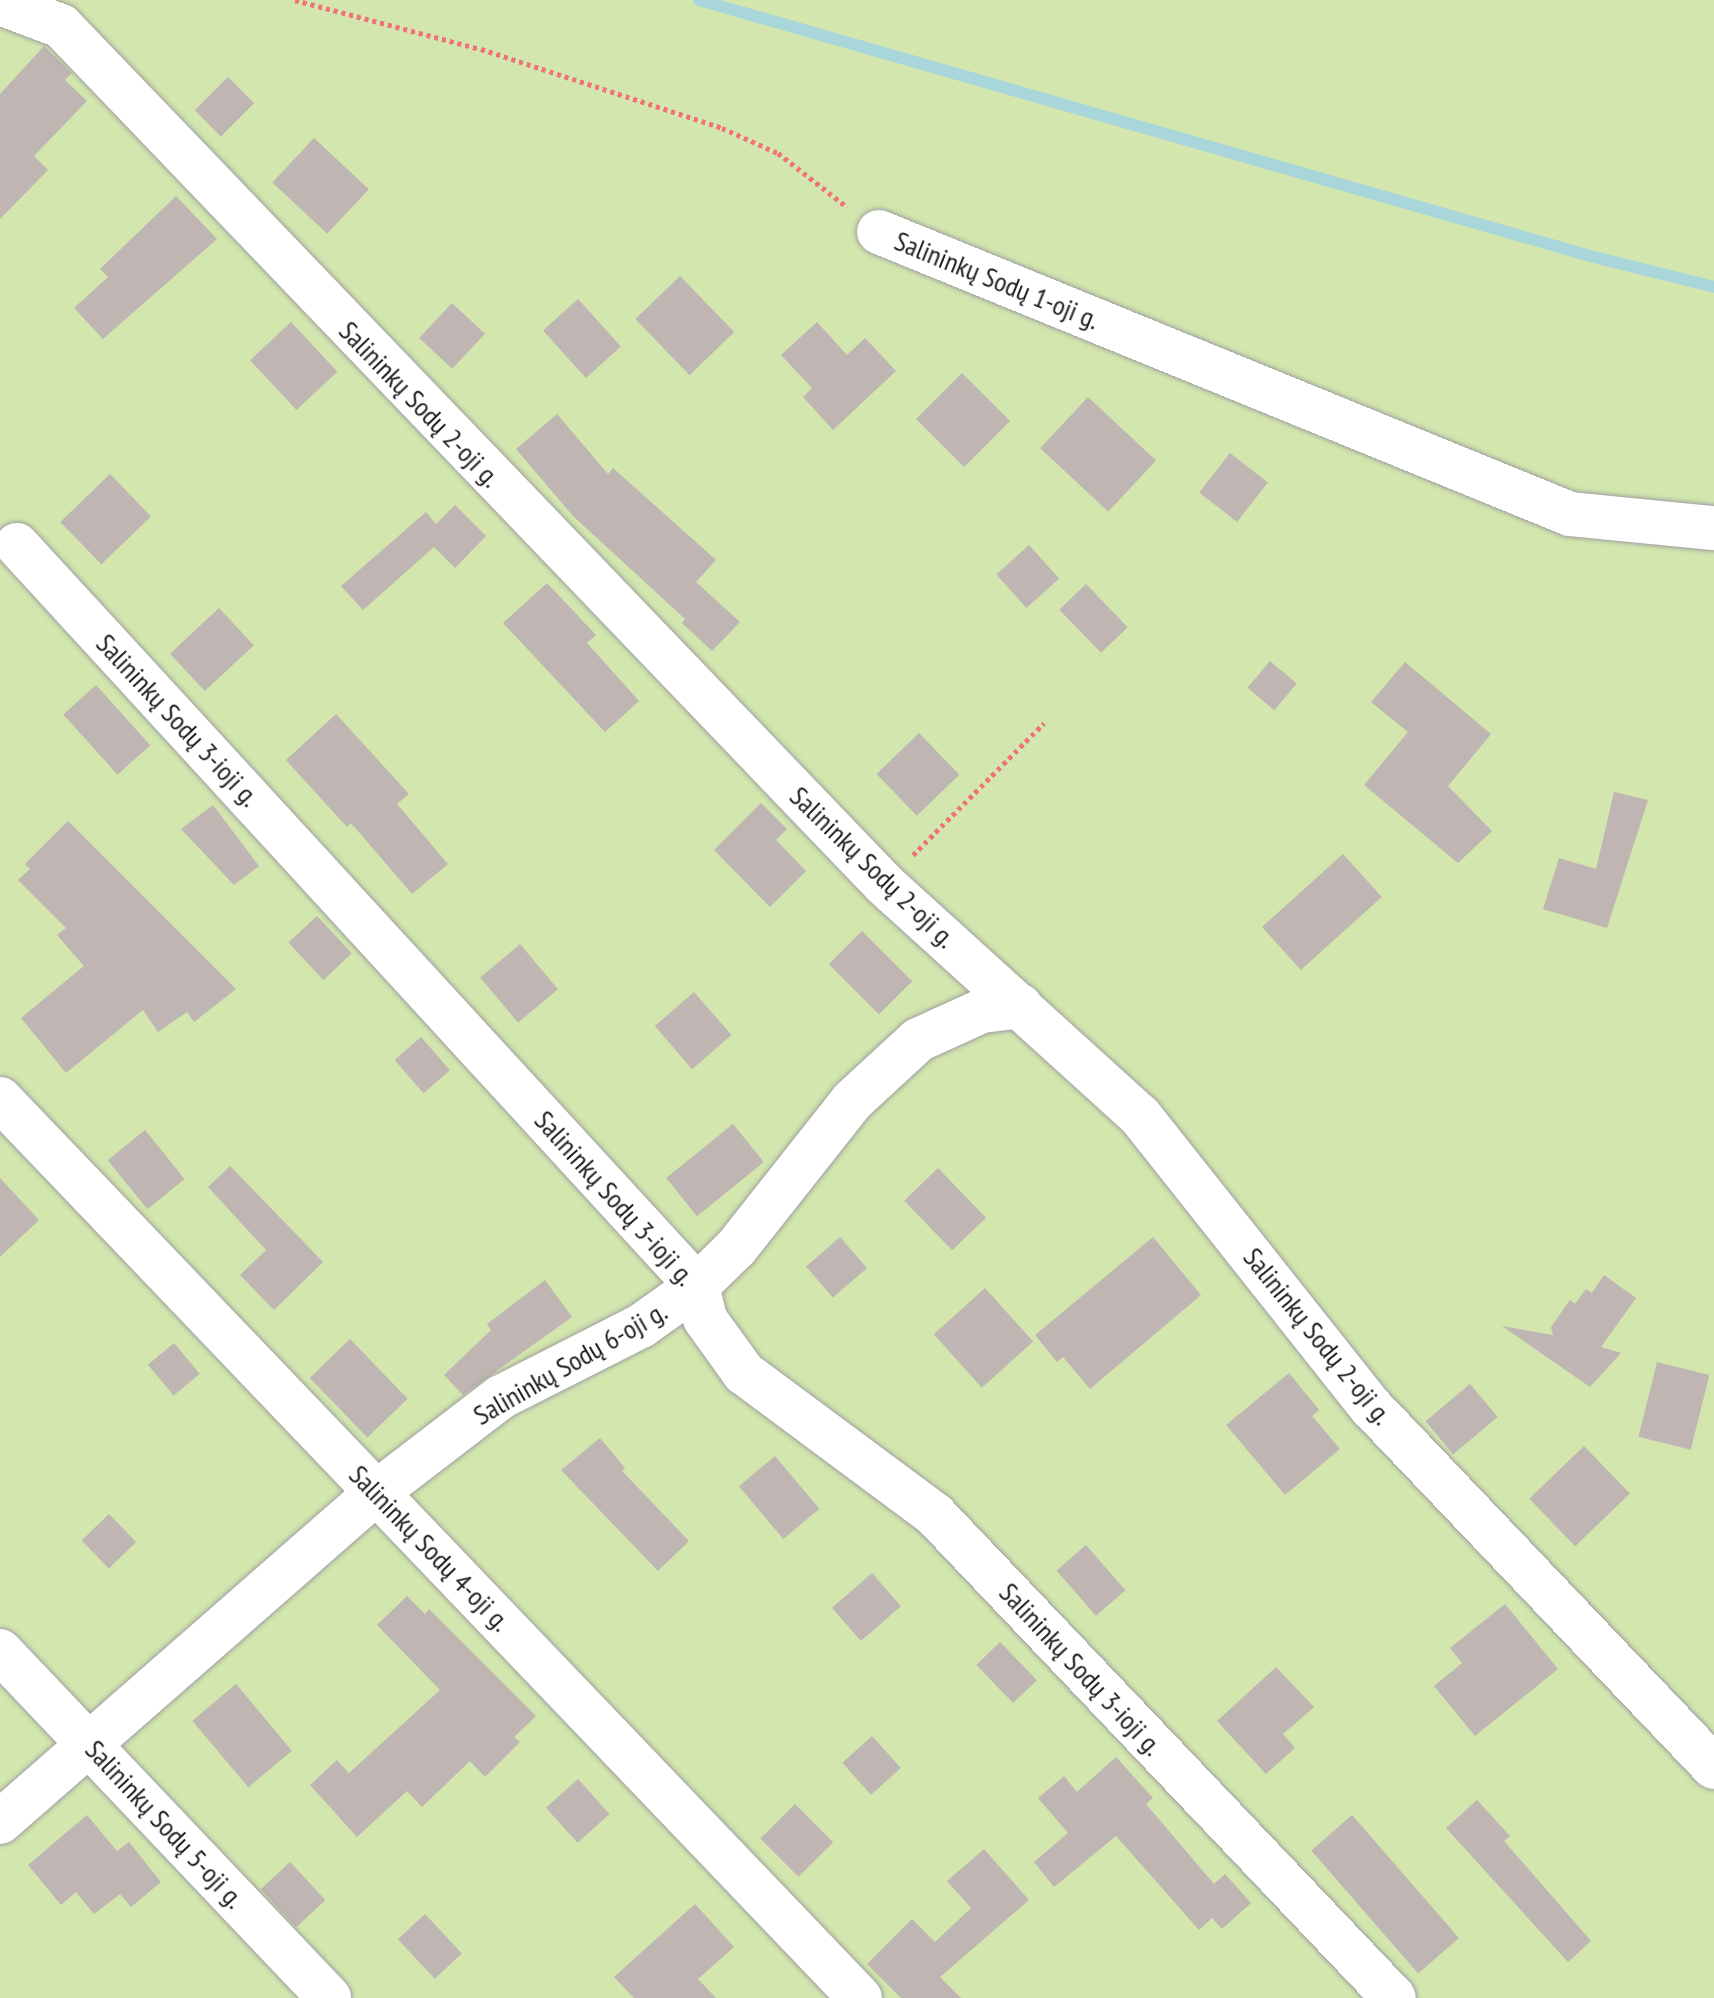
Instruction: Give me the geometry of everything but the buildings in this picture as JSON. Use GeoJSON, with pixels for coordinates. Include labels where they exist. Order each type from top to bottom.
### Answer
{"type":"FeatureCollection","features":[{"type":"Feature","properties":{"kind":"street","name":"Salininkų Sodų 2-oji g."},"geometry":{"type":"LineString","coordinates":[[0,3],[61,26],[884,884],[1140,1116],[1371,1407],[1714,1767]]}},
{"type":"Feature","properties":{"kind":"street","name":"Salininkų Sodų 1-oji g."},"geometry":{"type":"LineString","coordinates":[[879,232],[1570,514],[1714,528]]}},
{"type":"Feature","properties":{"kind":"street","name":"Salininkų Sodų 3-ioji g."},"geometry":{"type":"LineString","coordinates":[[17,545],[697,1286],[705,1319],[744,1373],[935,1515],[1394,1998]]}},
{"type":"Feature","properties":{"kind":"street","name":"Salininkų Sodų 6-oji g."},"geometry":{"type":"LineString","coordinates":[[0,1822],[377,1492],[501,1397],[641,1326],[697,1286],[736,1248],[884,1068],[948,1025],[982,1011],[1021,1006]]}},
{"type":"Feature","properties":{"kind":"street","name":"Salininkų Sodų 4-oji g."},"geometry":{"type":"LineString","coordinates":[[0,1099],[860,1998]]}},
{"type":"Feature","properties":{"kind":"street","name":"Salininkų Sodų 5-oji g."},"geometry":{"type":"LineString","coordinates":[[0,1651],[329,1998]]}},
{"type":"Feature","properties":{"kind":"path","name":"Salininkų Sodų 1-oji g."},"geometry":{"type":"LineString","coordinates":[[295,0],[481,49],[722,128],[778,153],[879,232]]}},
{"type":"Feature","properties":{"kind":"path"},"geometry":{"type":"LineString","coordinates":[[884,884],[1044,723]]}},
{"type":"Feature","properties":{"kind":"green space"},"geometry":{"type":"Polygon","coordinates":[[[0,0],[1714,0],[1714,1998],[0,1998],[0,0]]]}},
{"type":"Feature","properties":{"kind":"waterway"},"geometry":{"type":"LineString","coordinates":[[699,0],[1594,257],[1714,287]]}}]}
